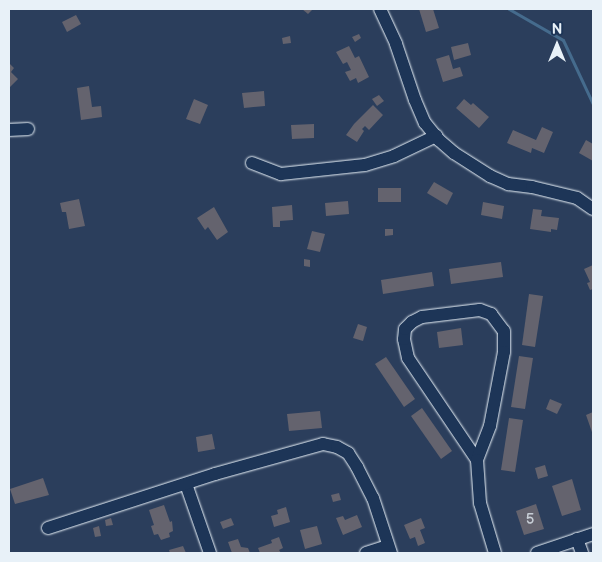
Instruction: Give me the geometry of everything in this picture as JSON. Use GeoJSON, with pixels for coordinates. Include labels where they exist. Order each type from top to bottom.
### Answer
{"type":"FeatureCollection","features":[{"type":"Feature","properties":{"kind":"street"},"geometry":{"type":"LineString","coordinates":[[380,9],[396,44],[415,100],[425,122],[436,136],[454,153],[490,176],[508,184],[532,187],[577,198],[593,209]]}},
{"type":"Feature","properties":{"kind":"street"},"geometry":{"type":"LineString","coordinates":[[9,130],[28,129]]}},
{"type":"Feature","properties":{"kind":"street"},"geometry":{"type":"LineString","coordinates":[[252,163],[281,174],[365,165],[394,156],[436,136]]}},
{"type":"Feature","properties":{"kind":"street"},"geometry":{"type":"LineString","coordinates":[[477,460],[408,358],[404,339],[405,329],[412,322],[422,317],[480,310],[491,314],[504,331],[504,352],[490,426],[477,460],[480,503],[495,553]]}},
{"type":"Feature","properties":{"kind":"street"},"geometry":{"type":"LineString","coordinates":[[48,528],[186,484],[323,444],[337,447],[348,453],[373,498],[389,550],[366,553]]}},
{"type":"Feature","properties":{"kind":"street"},"geometry":{"type":"LineString","coordinates":[[186,484],[210,553]]}},
{"type":"Feature","properties":{"kind":"street"},"geometry":{"type":"LineString","coordinates":[[538,553],[593,534]]}},
{"type":"Feature","properties":{"kind":"street"},"geometry":{"type":"LineString","coordinates":[[577,539],[582,553]]}},
{"type":"Feature","properties":{"kind":"building"},"geometry":{"type":"Polygon","coordinates":[[[302,9],[313,9],[308,14],[302,9]]]}},
{"type":"Feature","properties":{"kind":"building"},"geometry":{"type":"Polygon","coordinates":[[[419,9],[433,9],[439,28],[426,32],[419,9]]]}},
{"type":"Feature","properties":{"kind":"building"},"geometry":{"type":"Polygon","coordinates":[[[76,15],[81,24],[67,32],[62,22],[76,15]]]}},
{"type":"Feature","properties":{"kind":"building"},"geometry":{"type":"Polygon","coordinates":[[[359,34],[361,38],[355,42],[352,37],[359,34]]]}},
{"type":"Feature","properties":{"kind":"building"},"geometry":{"type":"Polygon","coordinates":[[[290,36],[291,43],[283,44],[282,38],[290,36]]]}},
{"type":"Feature","properties":{"kind":"building"},"geometry":{"type":"Polygon","coordinates":[[[468,43],[471,55],[454,60],[451,47],[468,43]]]}},
{"type":"Feature","properties":{"kind":"building"},"geometry":{"type":"Polygon","coordinates":[[[349,46],[355,58],[359,56],[369,77],[358,83],[356,78],[350,81],[345,72],[351,70],[347,62],[343,64],[336,52],[349,46]]]}},
{"type":"Feature","properties":{"kind":"building"},"geometry":{"type":"Polygon","coordinates":[[[449,55],[453,69],[460,67],[463,76],[443,82],[436,59],[449,55]]]}},
{"type":"Feature","properties":{"kind":"building"},"geometry":{"type":"Polygon","coordinates":[[[9,63],[14,68],[11,72],[18,79],[9,88],[9,63]]]}},
{"type":"Feature","properties":{"kind":"building"},"geometry":{"type":"Polygon","coordinates":[[[89,86],[92,107],[101,106],[102,117],[81,120],[77,88],[89,86]]]}},
{"type":"Feature","properties":{"kind":"building"},"geometry":{"type":"Polygon","coordinates":[[[264,91],[265,106],[244,108],[242,93],[264,91]]]}},
{"type":"Feature","properties":{"kind":"building"},"geometry":{"type":"Polygon","coordinates":[[[379,95],[384,101],[377,106],[372,99],[379,95]]]}},
{"type":"Feature","properties":{"kind":"building"},"geometry":{"type":"Polygon","coordinates":[[[194,99],[208,105],[200,124],[186,119],[194,99]]]}},
{"type":"Feature","properties":{"kind":"building"},"geometry":{"type":"Polygon","coordinates":[[[464,99],[471,105],[473,103],[489,117],[479,128],[456,108],[464,99]]]}},
{"type":"Feature","properties":{"kind":"building"},"geometry":{"type":"Polygon","coordinates":[[[373,105],[383,115],[369,130],[365,126],[362,129],[364,131],[357,142],[346,135],[354,124],[373,105]]]}},
{"type":"Feature","properties":{"kind":"building"},"geometry":{"type":"Polygon","coordinates":[[[314,124],[314,138],[292,139],[291,125],[314,124]]]}},
{"type":"Feature","properties":{"kind":"building"},"geometry":{"type":"Polygon","coordinates":[[[542,127],[553,132],[544,153],[532,148],[531,153],[507,143],[513,130],[536,140],[542,127]]]}},
{"type":"Feature","properties":{"kind":"building"},"geometry":{"type":"Polygon","coordinates":[[[586,140],[593,144],[593,161],[579,153],[586,140]]]}},
{"type":"Feature","properties":{"kind":"building"},"geometry":{"type":"Polygon","coordinates":[[[434,182],[453,193],[447,205],[427,193],[434,182]]]}},
{"type":"Feature","properties":{"kind":"building"},"geometry":{"type":"Polygon","coordinates":[[[378,188],[401,188],[401,202],[378,202],[378,188]]]}},
{"type":"Feature","properties":{"kind":"building"},"geometry":{"type":"Polygon","coordinates":[[[79,199],[85,226],[69,229],[66,212],[62,212],[60,203],[79,199]]]}},
{"type":"Feature","properties":{"kind":"building"},"geometry":{"type":"Polygon","coordinates":[[[348,201],[349,214],[326,216],[325,203],[348,201]]]}},
{"type":"Feature","properties":{"kind":"building"},"geometry":{"type":"Polygon","coordinates":[[[483,202],[504,206],[502,219],[481,215],[483,202]]]}},
{"type":"Feature","properties":{"kind":"building"},"geometry":{"type":"Polygon","coordinates":[[[292,205],[293,220],[280,221],[280,227],[273,227],[272,207],[292,205]]]}},
{"type":"Feature","properties":{"kind":"building"},"geometry":{"type":"Polygon","coordinates":[[[214,207],[228,232],[217,240],[208,227],[205,230],[197,218],[214,207]]]}},
{"type":"Feature","properties":{"kind":"building"},"geometry":{"type":"Polygon","coordinates":[[[533,209],[542,210],[541,216],[559,218],[557,230],[551,229],[551,232],[530,229],[533,209]]]}},
{"type":"Feature","properties":{"kind":"building"},"geometry":{"type":"Polygon","coordinates":[[[385,229],[393,229],[393,235],[385,236],[385,229]]]}},
{"type":"Feature","properties":{"kind":"building"},"geometry":{"type":"Polygon","coordinates":[[[312,231],[325,234],[320,252],[307,249],[312,231]]]}},
{"type":"Feature","properties":{"kind":"building"},"geometry":{"type":"Polygon","coordinates":[[[304,259],[310,260],[310,267],[304,266],[304,259]]]}},
{"type":"Feature","properties":{"kind":"building"},"geometry":{"type":"Polygon","coordinates":[[[501,262],[503,277],[451,284],[449,269],[501,262]]]}},
{"type":"Feature","properties":{"kind":"building"},"geometry":{"type":"Polygon","coordinates":[[[593,265],[593,289],[590,290],[587,283],[590,282],[584,269],[593,265]]]}},
{"type":"Feature","properties":{"kind":"building"},"geometry":{"type":"Polygon","coordinates":[[[432,272],[434,286],[383,294],[381,280],[432,272]]]}},
{"type":"Feature","properties":{"kind":"building"},"geometry":{"type":"Polygon","coordinates":[[[529,294],[543,296],[535,347],[522,345],[529,294]]]}},
{"type":"Feature","properties":{"kind":"building"},"geometry":{"type":"Polygon","coordinates":[[[358,324],[367,327],[363,341],[353,338],[358,324]]]}},
{"type":"Feature","properties":{"kind":"building"},"geometry":{"type":"Polygon","coordinates":[[[461,328],[463,345],[439,348],[437,332],[461,328]]]}},
{"type":"Feature","properties":{"kind":"building"},"geometry":{"type":"Polygon","coordinates":[[[519,356],[533,358],[525,409],[511,407],[519,356]]]}},
{"type":"Feature","properties":{"kind":"building"},"geometry":{"type":"Polygon","coordinates":[[[386,357],[415,399],[404,407],[375,364],[386,357]]]}},
{"type":"Feature","properties":{"kind":"building"},"geometry":{"type":"Polygon","coordinates":[[[550,399],[562,404],[557,414],[546,409],[550,399]]]}},
{"type":"Feature","properties":{"kind":"building"},"geometry":{"type":"Polygon","coordinates":[[[422,408],[452,451],[441,459],[411,416],[422,408]]]}},
{"type":"Feature","properties":{"kind":"building"},"geometry":{"type":"Polygon","coordinates":[[[320,411],[322,428],[289,431],[287,414],[320,411]]]}},
{"type":"Feature","properties":{"kind":"building"},"geometry":{"type":"Polygon","coordinates":[[[593,412],[593,435],[586,415],[593,412]]]}},
{"type":"Feature","properties":{"kind":"building"},"geometry":{"type":"Polygon","coordinates":[[[509,418],[523,420],[515,472],[501,470],[509,418]]]}},
{"type":"Feature","properties":{"kind":"building"},"geometry":{"type":"Polygon","coordinates":[[[212,434],[215,449],[198,452],[196,437],[212,434]]]}},
{"type":"Feature","properties":{"kind":"building"},"geometry":{"type":"Polygon","coordinates":[[[545,465],[548,476],[538,479],[535,468],[545,465]]]}},
{"type":"Feature","properties":{"kind":"building"},"geometry":{"type":"Polygon","coordinates":[[[43,478],[49,495],[15,504],[10,489],[43,478]]]}},
{"type":"Feature","properties":{"kind":"building"},"geometry":{"type":"Polygon","coordinates":[[[572,479],[581,510],[562,516],[552,486],[572,479]]]}},
{"type":"Feature","properties":{"kind":"building"},"geometry":{"type":"Polygon","coordinates":[[[339,493],[341,500],[333,502],[331,495],[339,493]]]}},
{"type":"Feature","properties":{"kind":"building"},"geometry":{"type":"Polygon","coordinates":[[[536,504],[544,529],[524,535],[516,511],[536,504]]]}},
{"type":"Feature","properties":{"kind":"building"},"geometry":{"type":"Polygon","coordinates":[[[164,505],[170,522],[172,521],[173,531],[169,533],[170,537],[161,540],[158,534],[154,535],[151,526],[154,525],[149,510],[164,505]]]}},
{"type":"Feature","properties":{"kind":"building"},"geometry":{"type":"Polygon","coordinates":[[[286,507],[290,522],[274,527],[271,516],[278,514],[277,510],[286,507]]]}},
{"type":"Feature","properties":{"kind":"building"},"geometry":{"type":"Polygon","coordinates":[[[357,515],[362,527],[343,535],[336,518],[343,516],[345,520],[357,515]]]}},
{"type":"Feature","properties":{"kind":"building"},"geometry":{"type":"Polygon","coordinates":[[[111,518],[113,525],[106,526],[105,520],[111,518]]]}},
{"type":"Feature","properties":{"kind":"building"},"geometry":{"type":"Polygon","coordinates":[[[231,518],[234,525],[223,529],[220,522],[231,518]]]}},
{"type":"Feature","properties":{"kind":"building"},"geometry":{"type":"Polygon","coordinates":[[[421,518],[425,528],[420,530],[425,543],[418,546],[415,537],[410,539],[404,525],[421,518]]]}},
{"type":"Feature","properties":{"kind":"building"},"geometry":{"type":"Polygon","coordinates":[[[99,526],[101,536],[95,537],[93,528],[99,526]]]}},
{"type":"Feature","properties":{"kind":"building"},"geometry":{"type":"Polygon","coordinates":[[[317,526],[322,544],[305,549],[300,530],[317,526]]]}},
{"type":"Feature","properties":{"kind":"building"},"geometry":{"type":"Polygon","coordinates":[[[279,537],[283,548],[279,550],[281,553],[260,553],[258,548],[272,543],[271,540],[279,537]]]}},
{"type":"Feature","properties":{"kind":"building"},"geometry":{"type":"Polygon","coordinates":[[[238,539],[241,547],[248,548],[250,553],[232,553],[228,542],[238,539]]]}},
{"type":"Feature","properties":{"kind":"building"},"geometry":{"type":"Polygon","coordinates":[[[183,546],[186,553],[170,553],[169,550],[183,546]]]}},
{"type":"Feature","properties":{"kind":"waterway"},"geometry":{"type":"LineString","coordinates":[[509,9],[563,40],[593,104]]}}]}
